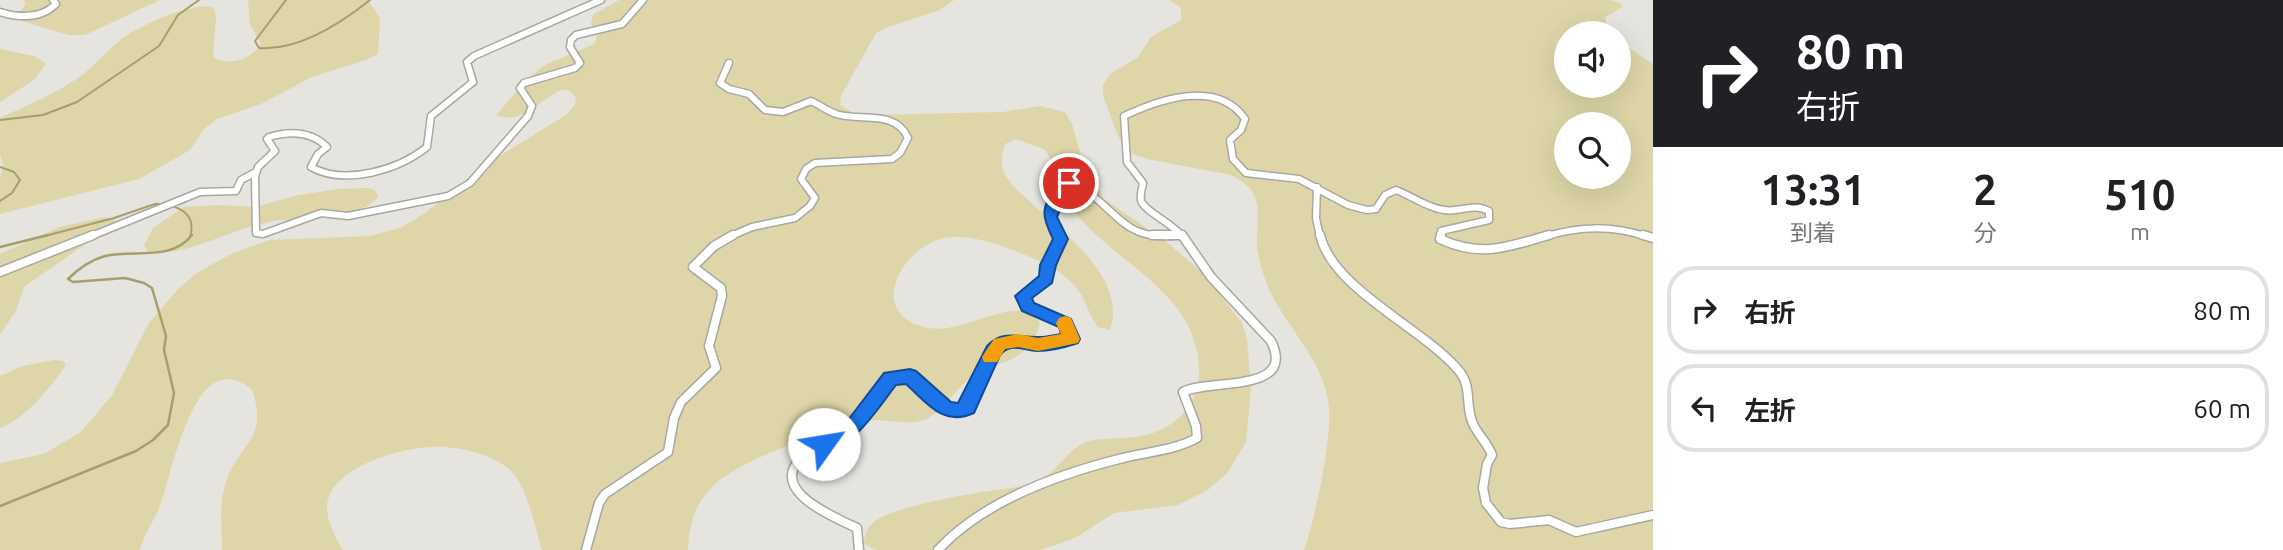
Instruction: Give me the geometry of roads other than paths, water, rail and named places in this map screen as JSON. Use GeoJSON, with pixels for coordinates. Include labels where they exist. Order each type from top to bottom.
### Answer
{"type":"FeatureCollection","features":[{"type":"Feature","properties":{"kind":"street"},"geometry":{"type":"LineString","coordinates":[[0,12],[20,18],[32,16],[53,8],[56,4],[53,0]]}},
{"type":"Feature","properties":{"kind":"street"},"geometry":{"type":"LineString","coordinates":[[601,0],[474,56],[467,62],[474,75],[473,82],[431,116],[428,147],[413,159],[384,169],[324,174],[311,167],[318,154],[327,147],[325,144],[297,132],[287,132],[267,139],[275,151],[256,172],[256,233],[263,234],[321,213],[348,216],[448,196],[470,183],[528,116],[532,106],[520,88],[524,83],[575,68],[580,63],[570,47],[571,40],[576,35],[622,24],[643,0]]}},
{"type":"Feature","properties":{"kind":"street"},"geometry":{"type":"LineString","coordinates":[[586,550],[599,503],[606,494],[668,452],[673,440],[676,411],[682,401],[708,379],[716,368],[709,346],[722,296],[721,288],[693,267],[700,256],[751,225],[795,218],[801,214],[815,198],[800,175],[817,163],[844,159],[880,164],[898,156],[908,138],[904,128],[897,124],[874,118],[833,114],[811,101],[791,111],[765,110],[749,93],[729,89],[720,83],[720,78],[729,64]]}},
{"type":"Feature","properties":{"kind":"street"},"geometry":{"type":"LineString","coordinates":[[938,550],[945,539],[968,521],[1021,495],[1094,466],[1183,446],[1197,438],[1198,427],[1183,403],[1183,392],[1202,385],[1246,382],[1264,377],[1273,369],[1277,354],[1271,341],[1212,277],[1169,222],[1144,207],[1141,200],[1143,183],[1126,161],[1126,145],[1121,128],[1125,116],[1144,106],[1180,96],[1225,101],[1236,107],[1245,119],[1241,130],[1230,140],[1234,162],[1243,172],[1292,177],[1368,211],[1376,209],[1385,195],[1396,190],[1443,211],[1455,211],[1467,205],[1482,206],[1489,211],[1489,220],[1441,231],[1440,239],[1473,251],[1499,251],[1554,233],[1590,226],[1612,228],[1653,238]]}},
{"type":"Feature","properties":{"kind":"street"},"geometry":{"type":"LineString","coordinates":[[0,272],[200,192],[236,191],[241,180],[256,172]]}},
{"type":"Feature","properties":{"kind":"street"},"geometry":{"type":"LineString","coordinates":[[859,550],[857,528],[810,505],[792,484],[792,472],[801,457],[851,429],[891,378],[910,376],[946,408],[959,411],[967,407],[993,351],[1000,344],[1018,340],[1046,344],[1072,339],[1066,323],[1028,307],[1023,296],[1047,278],[1048,265],[1059,247],[1060,239],[1050,217],[1063,185],[1078,186],[1138,231],[1162,236],[1181,235]]}},
{"type":"Feature","properties":{"kind":"street"},"geometry":{"type":"LineString","coordinates":[[1317,187],[1318,226],[1323,248],[1329,258],[1370,299],[1438,351],[1459,371],[1467,383],[1470,417],[1492,455],[1487,464],[1483,488],[1486,503],[1501,522],[1510,524],[1549,520],[1576,532],[1653,515]]}},
{"type":"Feature","properties":{"kind":"waterway"},"geometry":{"type":"LineString","coordinates":[[0,120],[43,115],[77,102],[159,46],[178,15],[199,0]]}},
{"type":"Feature","properties":{"kind":"waterway"},"geometry":{"type":"LineString","coordinates":[[286,0],[255,41],[259,48],[289,45],[318,34],[370,0]]}},
{"type":"Feature","properties":{"kind":"waterway"},"geometry":{"type":"LineString","coordinates":[[0,167],[14,172],[20,180],[12,193],[0,201]]}},
{"type":"Feature","properties":{"kind":"waterway"},"geometry":{"type":"LineString","coordinates":[[41,237],[155,204],[165,204]]}},
{"type":"Feature","properties":{"kind":"waterway"},"geometry":{"type":"LineString","coordinates":[[172,206],[189,217],[192,226],[190,237]]}},
{"type":"Feature","properties":{"kind":"waterway"},"geometry":{"type":"LineString","coordinates":[[0,247],[48,235]]}},
{"type":"Feature","properties":{"kind":"waterway"},"geometry":{"type":"LineString","coordinates":[[0,506],[136,451],[153,440],[168,425],[174,393],[164,350],[166,336],[152,288],[125,278],[73,282],[68,279],[85,265],[105,256],[163,252],[174,249],[190,237]]}}]}
